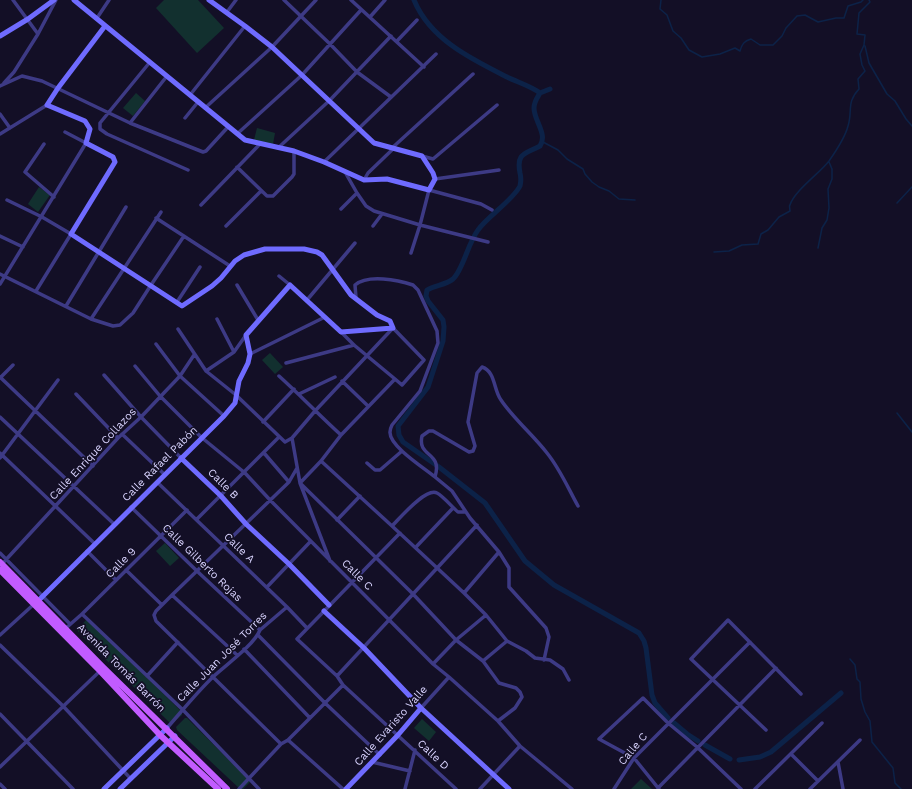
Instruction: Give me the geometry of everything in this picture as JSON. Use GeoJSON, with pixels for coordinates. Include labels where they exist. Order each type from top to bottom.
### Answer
{"type":"FeatureCollection","features":[{"type":"Feature","properties":{"kind":"main road","name":"Avenida Tomás Barrón"},"geometry":{"type":"LineString","coordinates":[[2,564],[36,603],[102,669],[167,728],[227,789]]}},
{"type":"Feature","properties":{"kind":"main road","name":"Avenida Tomás Barrón"},"geometry":{"type":"LineString","coordinates":[[36,603],[68,626],[102,669],[160,735],[218,789]]}},
{"type":"Feature","properties":{"kind":"street"},"geometry":{"type":"LineString","coordinates":[[14,0],[38,34]]}},
{"type":"Feature","properties":{"kind":"street"},"geometry":{"type":"LineString","coordinates":[[0,36],[55,0]]}},
{"type":"Feature","properties":{"kind":"street"},"geometry":{"type":"LineString","coordinates":[[0,86],[14,72],[38,34],[55,0]]}},
{"type":"Feature","properties":{"kind":"street"},"geometry":{"type":"LineString","coordinates":[[74,0],[244,140],[294,152],[324,162],[364,180],[387,178],[481,204],[492,210]]}},
{"type":"Feature","properties":{"kind":"street"},"geometry":{"type":"LineString","coordinates":[[97,18],[109,0]]}},
{"type":"Feature","properties":{"kind":"street"},"geometry":{"type":"LineString","coordinates":[[209,0],[272,47],[374,143],[434,159],[497,105]]}},
{"type":"Feature","properties":{"kind":"street"},"geometry":{"type":"LineString","coordinates":[[227,12],[236,0]]}},
{"type":"Feature","properties":{"kind":"street"},"geometry":{"type":"LineString","coordinates":[[284,0],[357,72],[391,97]]}},
{"type":"Feature","properties":{"kind":"street"},"geometry":{"type":"LineString","coordinates":[[205,108],[272,47],[316,0]]}},
{"type":"Feature","properties":{"kind":"street"},"geometry":{"type":"LineString","coordinates":[[351,0],[424,66]]}},
{"type":"Feature","properties":{"kind":"street"},"geometry":{"type":"LineString","coordinates":[[370,17],[385,0]]}},
{"type":"Feature","properties":{"kind":"street"},"geometry":{"type":"LineString","coordinates":[[237,134],[302,75],[362,10]]}},
{"type":"Feature","properties":{"kind":"street"},"geometry":{"type":"LineString","coordinates":[[397,41],[417,20]]}},
{"type":"Feature","properties":{"kind":"street"},"geometry":{"type":"LineString","coordinates":[[0,134],[47,105],[105,26]]}},
{"type":"Feature","properties":{"kind":"street"},"geometry":{"type":"LineString","coordinates":[[190,95],[245,26]]}},
{"type":"Feature","properties":{"kind":"street"},"geometry":{"type":"LineString","coordinates":[[278,148],[330,100],[392,36]]}},
{"type":"Feature","properties":{"kind":"street"},"geometry":{"type":"LineString","coordinates":[[324,162],[436,54]]}},
{"type":"Feature","properties":{"kind":"street"},"geometry":{"type":"LineString","coordinates":[[150,62],[108,112],[100,123],[100,129],[107,134],[188,170]]}},
{"type":"Feature","properties":{"kind":"street"},"geometry":{"type":"LineString","coordinates":[[364,180],[368,173],[393,148],[473,74]]}},
{"type":"Feature","properties":{"kind":"street"},"geometry":{"type":"LineString","coordinates":[[0,86],[22,76],[42,81],[130,123],[203,152],[206,151],[228,127]]}},
{"type":"Feature","properties":{"kind":"street"},"geometry":{"type":"LineString","coordinates":[[130,123],[167,76]]}},
{"type":"Feature","properties":{"kind":"street"},"geometry":{"type":"LineString","coordinates":[[185,118],[198,102]]}},
{"type":"Feature","properties":{"kind":"street"},"geometry":{"type":"LineString","coordinates":[[0,284],[86,143],[90,129],[85,121],[47,105]]}},
{"type":"Feature","properties":{"kind":"street"},"geometry":{"type":"LineString","coordinates":[[0,114],[10,128]]}},
{"type":"Feature","properties":{"kind":"street"},"geometry":{"type":"LineString","coordinates":[[36,291],[115,162],[114,157],[64,132]]}},
{"type":"Feature","properties":{"kind":"street"},"geometry":{"type":"LineString","coordinates":[[44,144],[25,172],[54,197]]}},
{"type":"Feature","properties":{"kind":"street"},"geometry":{"type":"LineString","coordinates":[[201,205],[260,144]]}},
{"type":"Feature","properties":{"kind":"street"},"geometry":{"type":"LineString","coordinates":[[237,167],[267,196],[273,196],[294,174],[294,152]]}},
{"type":"Feature","properties":{"kind":"street"},"geometry":{"type":"LineString","coordinates":[[411,253],[429,190],[435,179],[433,173],[422,156]]}},
{"type":"Feature","properties":{"kind":"street"},"geometry":{"type":"LineString","coordinates":[[435,179],[499,170]]}},
{"type":"Feature","properties":{"kind":"street"},"geometry":{"type":"LineString","coordinates":[[345,172],[366,206],[374,211],[420,225],[488,242]]}},
{"type":"Feature","properties":{"kind":"street"},"geometry":{"type":"LineString","coordinates":[[226,226],[261,191]]}},
{"type":"Feature","properties":{"kind":"street"},"geometry":{"type":"LineString","coordinates":[[341,209],[357,193]]}},
{"type":"Feature","properties":{"kind":"street"},"geometry":{"type":"LineString","coordinates":[[7,200],[42,217],[71,234],[182,306],[212,286],[221,278],[230,266],[244,255],[265,249],[295,248],[317,252],[322,256],[351,295],[377,315],[390,321],[393,328],[424,360],[402,385],[354,345],[280,276]]}},
{"type":"Feature","properties":{"kind":"street"},"geometry":{"type":"LineString","coordinates":[[66,306],[126,207]]}},
{"type":"Feature","properties":{"kind":"street"},"geometry":{"type":"LineString","coordinates":[[91,319],[161,212]]}},
{"type":"Feature","properties":{"kind":"street"},"geometry":{"type":"LineString","coordinates":[[373,226],[382,214]]}},
{"type":"Feature","properties":{"kind":"street"},"geometry":{"type":"LineString","coordinates":[[156,218],[230,266]]}},
{"type":"Feature","properties":{"kind":"street"},"geometry":{"type":"LineString","coordinates":[[0,236],[23,247]]}},
{"type":"Feature","properties":{"kind":"street"},"geometry":{"type":"LineString","coordinates":[[0,274],[91,319],[113,326],[120,325],[133,313],[184,236]]}},
{"type":"Feature","properties":{"kind":"street"},"geometry":{"type":"LineString","coordinates":[[307,300],[355,243]]}},
{"type":"Feature","properties":{"kind":"street"},"geometry":{"type":"LineString","coordinates":[[177,302],[200,267]]}},
{"type":"Feature","properties":{"kind":"street"},"geometry":{"type":"LineString","coordinates":[[356,300],[355,286],[360,282],[372,279],[413,285],[418,290],[437,331],[438,344],[420,391],[392,425],[390,432],[391,437],[402,450],[452,491],[466,512],[499,552],[509,568],[509,587],[546,628],[548,637],[544,660]]}},
{"type":"Feature","properties":{"kind":"street"},"geometry":{"type":"LineString","coordinates":[[238,285],[258,320]]}},
{"type":"Feature","properties":{"kind":"street"},"geometry":{"type":"LineString","coordinates":[[206,371],[234,352],[258,320],[272,307],[290,285]]}},
{"type":"Feature","properties":{"kind":"street"},"geometry":{"type":"LineString","coordinates":[[246,335],[250,354],[325,317]]}},
{"type":"Feature","properties":{"kind":"street"},"geometry":{"type":"LineString","coordinates":[[217,318],[234,352]]}},
{"type":"Feature","properties":{"kind":"street"},"geometry":{"type":"LineString","coordinates":[[341,332],[393,328]]}},
{"type":"Feature","properties":{"kind":"street"},"geometry":{"type":"LineString","coordinates":[[178,329],[206,371],[236,395],[285,442],[292,438],[342,381],[393,328]]}},
{"type":"Feature","properties":{"kind":"street"},"geometry":{"type":"LineString","coordinates":[[156,344],[180,376],[224,416]]}},
{"type":"Feature","properties":{"kind":"street"},"geometry":{"type":"LineString","coordinates":[[286,363],[354,345]]}},
{"type":"Feature","properties":{"kind":"street","name":"Calle Rafael Pabón"},"geometry":{"type":"LineString","coordinates":[[0,635],[36,603],[94,543],[224,416],[235,403],[239,381],[248,363],[250,354]]}},
{"type":"Feature","properties":{"kind":"street","name":"Calle Enrique Collazos"},"geometry":{"type":"LineString","coordinates":[[2,564],[118,438],[141,417],[180,376],[194,355]]}},
{"type":"Feature","properties":{"kind":"street"},"geometry":{"type":"LineString","coordinates":[[13,365],[0,378],[93,466]]}},
{"type":"Feature","properties":{"kind":"street","name":"Calle C"},"geometry":{"type":"LineString","coordinates":[[135,366],[160,396],[201,437],[245,472],[310,542],[433,664],[498,721],[520,746],[572,789]]}},
{"type":"Feature","properties":{"kind":"street"},"geometry":{"type":"LineString","coordinates":[[435,477],[437,470],[436,462],[421,445],[422,436],[429,431],[433,431],[469,452],[473,451],[475,446],[468,422],[477,373],[482,367],[488,369],[491,374],[500,399],[547,454],[563,476],[578,506]]}},
{"type":"Feature","properties":{"kind":"street","name":"Calle B"},"geometry":{"type":"LineString","coordinates":[[104,375],[141,417],[181,458],[221,496],[246,524],[289,564],[329,605]]}},
{"type":"Feature","properties":{"kind":"street"},"geometry":{"type":"LineString","coordinates":[[279,376],[341,435]]}},
{"type":"Feature","properties":{"kind":"street"},"geometry":{"type":"LineString","coordinates":[[299,394],[335,377]]}},
{"type":"Feature","properties":{"kind":"street"},"geometry":{"type":"LineString","coordinates":[[300,483],[321,462],[341,435],[395,379]]}},
{"type":"Feature","properties":{"kind":"street"},"geometry":{"type":"LineString","coordinates":[[58,380],[1,456],[94,543]]}},
{"type":"Feature","properties":{"kind":"street"},"geometry":{"type":"LineString","coordinates":[[342,381],[368,406]]}},
{"type":"Feature","properties":{"kind":"street"},"geometry":{"type":"LineString","coordinates":[[263,422],[294,390]]}},
{"type":"Feature","properties":{"kind":"street"},"geometry":{"type":"LineString","coordinates":[[76,394],[118,438]]}},
{"type":"Feature","properties":{"kind":"street"},"geometry":{"type":"LineString","coordinates":[[0,417],[114,524]]}},
{"type":"Feature","properties":{"kind":"street"},"geometry":{"type":"LineString","coordinates":[[122,434],[164,474]]}},
{"type":"Feature","properties":{"kind":"street"},"geometry":{"type":"LineString","coordinates":[[197,519],[279,437]]}},
{"type":"Feature","properties":{"kind":"street"},"geometry":{"type":"LineString","coordinates":[[292,438],[300,483],[330,561]]}},
{"type":"Feature","properties":{"kind":"street"},"geometry":{"type":"LineString","coordinates":[[368,463],[375,470],[380,470],[402,450]]}},
{"type":"Feature","properties":{"kind":"street"},"geometry":{"type":"LineString","coordinates":[[264,453],[289,482]]}},
{"type":"Feature","properties":{"kind":"street"},"geometry":{"type":"LineString","coordinates":[[321,462],[360,496],[464,593],[486,615],[507,641],[526,651],[535,658],[550,660],[563,669],[569,680]]}},
{"type":"Feature","properties":{"kind":"street"},"geometry":{"type":"LineString","coordinates":[[281,744],[156,621],[154,615],[172,595],[198,572],[289,482],[297,468]]}},
{"type":"Feature","properties":{"kind":"street","name":"Calle A"},"geometry":{"type":"LineString","coordinates":[[158,482],[267,587],[307,628]]}},
{"type":"Feature","properties":{"kind":"street"},"geometry":{"type":"LineString","coordinates":[[300,483],[413,594],[456,640],[483,661],[499,683],[516,688],[520,692],[522,697],[515,708],[498,721]]}},
{"type":"Feature","properties":{"kind":"street"},"geometry":{"type":"LineString","coordinates":[[392,526],[423,496],[430,492],[437,492],[458,512],[466,512]]}},
{"type":"Feature","properties":{"kind":"street"},"geometry":{"type":"LineString","coordinates":[[337,520],[360,496]]}},
{"type":"Feature","properties":{"kind":"street","name":"Calle Gilberto Rojas"},"geometry":{"type":"LineString","coordinates":[[131,507],[260,630]]}},
{"type":"Feature","properties":{"kind":"street"},"geometry":{"type":"LineString","coordinates":[[416,548],[453,508]]}},
{"type":"Feature","properties":{"kind":"street","name":"Calle 9"},"geometry":{"type":"LineString","coordinates":[[68,626],[187,510]]}},
{"type":"Feature","properties":{"kind":"street"},"geometry":{"type":"LineString","coordinates":[[337,676],[438,569],[477,525]]}},
{"type":"Feature","properties":{"kind":"street"},"geometry":{"type":"LineString","coordinates":[[307,628],[400,533]]}},
{"type":"Feature","properties":{"kind":"street"},"geometry":{"type":"LineString","coordinates":[[267,587],[310,542]]}},
{"type":"Feature","properties":{"kind":"street"},"geometry":{"type":"LineString","coordinates":[[86,551],[116,580]]}},
{"type":"Feature","properties":{"kind":"street"},"geometry":{"type":"LineString","coordinates":[[464,593],[499,552]]}},
{"type":"Feature","properties":{"kind":"street"},"geometry":{"type":"LineString","coordinates":[[0,553],[2,564],[43,595],[68,626]]}},
{"type":"Feature","properties":{"kind":"street"},"geometry":{"type":"LineString","coordinates":[[126,570],[162,605]]}},
{"type":"Feature","properties":{"kind":"street"},"geometry":{"type":"LineString","coordinates":[[172,595],[237,655]]}},
{"type":"Feature","properties":{"kind":"street","name":"Calle Juan José Torres"},"geometry":{"type":"LineString","coordinates":[[104,789],[167,728],[214,677],[244,650],[258,635],[260,630],[287,607]]}},
{"type":"Feature","properties":{"kind":"street"},"geometry":{"type":"LineString","coordinates":[[324,610],[364,648],[421,708],[508,789]]}},
{"type":"Feature","properties":{"kind":"street"},"geometry":{"type":"LineString","coordinates":[[82,614],[183,710],[259,789]]}},
{"type":"Feature","properties":{"kind":"street"},"geometry":{"type":"LineString","coordinates":[[433,664],[456,640],[486,615]]}},
{"type":"Feature","properties":{"kind":"street"},"geometry":{"type":"LineString","coordinates":[[766,730],[691,659],[728,620],[801,694]]}},
{"type":"Feature","properties":{"kind":"street","name":"Calle D"},"geometry":{"type":"LineString","coordinates":[[307,628],[297,639],[337,676],[343,685],[456,789]]}},
{"type":"Feature","properties":{"kind":"street"},"geometry":{"type":"LineString","coordinates":[[258,635],[325,703],[380,755]]}},
{"type":"Feature","properties":{"kind":"street"},"geometry":{"type":"LineString","coordinates":[[483,661],[507,641]]}},
{"type":"Feature","properties":{"kind":"street"},"geometry":{"type":"LineString","coordinates":[[147,676],[178,642]]}},
{"type":"Feature","properties":{"kind":"street","name":"Calle C"},"geometry":{"type":"LineString","coordinates":[[614,789],[634,758],[668,723],[714,680],[750,642]]}},
{"type":"Feature","properties":{"kind":"street"},"geometry":{"type":"LineString","coordinates":[[0,645],[63,706],[131,779]]}},
{"type":"Feature","properties":{"kind":"street"},"geometry":{"type":"LineString","coordinates":[[244,650],[310,718]]}},
{"type":"Feature","properties":{"kind":"street"},"geometry":{"type":"LineString","coordinates":[[741,789],[697,748],[668,723],[643,698],[599,739],[634,758],[659,788],[697,748],[776,668]]}},
{"type":"Feature","properties":{"kind":"street"},"geometry":{"type":"LineString","coordinates":[[0,767],[102,669]]}},
{"type":"Feature","properties":{"kind":"street","name":"Calle Evaristo Valle"},"geometry":{"type":"LineString","coordinates":[[346,789],[380,755],[449,677]]}},
{"type":"Feature","properties":{"kind":"street"},"geometry":{"type":"LineString","coordinates":[[239,789],[281,744],[288,740],[343,685]]}},
{"type":"Feature","properties":{"kind":"street"},"geometry":{"type":"LineString","coordinates":[[0,714],[73,789]]}},
{"type":"Feature","properties":{"kind":"street"},"geometry":{"type":"LineString","coordinates":[[755,789],[822,723]]}},
{"type":"Feature","properties":{"kind":"street"},"geometry":{"type":"LineString","coordinates":[[120,789],[175,736]]}},
{"type":"Feature","properties":{"kind":"street"},"geometry":{"type":"LineString","coordinates":[[288,740],[343,789]]}},
{"type":"Feature","properties":{"kind":"street"},"geometry":{"type":"LineString","coordinates":[[810,789],[860,740]]}},
{"type":"Feature","properties":{"kind":"street"},"geometry":{"type":"LineString","coordinates":[[480,789],[494,776],[520,746]]}},
{"type":"Feature","properties":{"kind":"street"},"geometry":{"type":"LineString","coordinates":[[405,789],[415,750]]}},
{"type":"Feature","properties":{"kind":"street"},"geometry":{"type":"LineString","coordinates":[[791,754],[818,781]]}},
{"type":"Feature","properties":{"kind":"street"},"geometry":{"type":"LineString","coordinates":[[372,762],[410,772]]}},
{"type":"Feature","properties":{"kind":"street"},"geometry":{"type":"LineString","coordinates":[[838,762],[843,789]]}},
{"type":"Feature","properties":{"kind":"street"},"geometry":{"type":"LineString","coordinates":[[0,784],[5,789]]}},
{"type":"Feature","properties":{"kind":"green space"},"geometry":{"type":"Polygon","coordinates":[[[164,0],[198,0],[224,28],[197,53],[156,8],[164,0]]]}},
{"type":"Feature","properties":{"kind":"green space"},"geometry":{"type":"Polygon","coordinates":[[[136,93],[145,101],[133,116],[123,108],[136,93]]]}},
{"type":"Feature","properties":{"kind":"green space"},"geometry":{"type":"Polygon","coordinates":[[[257,128],[275,133],[273,144],[254,140],[257,128]]]}},
{"type":"Feature","properties":{"kind":"green space"},"geometry":{"type":"Polygon","coordinates":[[[39,187],[50,195],[38,212],[28,204],[39,187]]]}},
{"type":"Feature","properties":{"kind":"green space"},"geometry":{"type":"Polygon","coordinates":[[[270,353],[283,367],[275,374],[262,360],[270,353]]]}},
{"type":"Feature","properties":{"kind":"green space"},"geometry":{"type":"Polygon","coordinates":[[[165,543],[179,558],[170,566],[156,551],[165,543]]]}},
{"type":"Feature","properties":{"kind":"green space"},"geometry":{"type":"Polygon","coordinates":[[[86,620],[89,621],[182,712],[182,715],[173,723],[169,722],[81,635],[77,630],[86,620]]]}},
{"type":"Feature","properties":{"kind":"green space"},"geometry":{"type":"Polygon","coordinates":[[[185,718],[187,718],[249,780],[250,782],[243,789],[240,789],[177,730],[176,727],[185,718]]]}},
{"type":"Feature","properties":{"kind":"green space"},"geometry":{"type":"Polygon","coordinates":[[[422,719],[436,732],[429,741],[414,728],[422,719]]]}},
{"type":"Feature","properties":{"kind":"green space"},"geometry":{"type":"Polygon","coordinates":[[[641,779],[652,789],[631,789],[641,779]]]}},
{"type":"Feature","properties":{"kind":"waterway"},"geometry":{"type":"LineString","coordinates":[[414,0],[421,14],[430,26],[453,46],[480,63],[540,93],[535,102],[534,108],[542,132],[542,141],[540,146],[523,155],[519,161],[521,178],[520,186],[512,197],[487,220],[474,235],[457,275],[450,281],[427,290],[426,296],[428,301],[443,320],[443,341],[428,387],[398,426],[399,435],[403,442],[439,467],[485,503],[525,561],[554,585],[639,633],[646,648],[652,695],[655,703],[668,718]]}},
{"type":"Feature","properties":{"kind":"waterway"},"geometry":{"type":"LineString","coordinates":[[661,0],[660,9],[667,15],[673,31],[681,38],[689,50],[702,57],[720,54],[735,48],[740,51],[744,43],[751,39],[760,45],[773,45],[797,16],[805,15],[818,22],[836,18],[844,18],[848,6],[863,0]]}},
{"type":"Feature","properties":{"kind":"waterway"},"geometry":{"type":"LineString","coordinates":[[714,252],[729,251],[742,245],[758,244],[761,234],[768,230],[779,217],[790,211],[792,200],[825,166],[837,149],[848,126],[852,98],[859,89],[858,79],[865,71],[860,54],[864,45],[865,35],[857,34],[859,13],[870,2],[869,0]]}},
{"type":"Feature","properties":{"kind":"waterway"},"geometry":{"type":"LineString","coordinates":[[865,46],[869,63],[887,94],[895,101],[912,126]]}},
{"type":"Feature","properties":{"kind":"waterway"},"geometry":{"type":"LineString","coordinates":[[540,93],[550,89]]}},
{"type":"Feature","properties":{"kind":"waterway"},"geometry":{"type":"LineString","coordinates":[[543,142],[558,150],[567,159],[583,169],[585,174],[592,182],[599,187],[609,191],[619,199],[635,200]]}},
{"type":"Feature","properties":{"kind":"waterway"},"geometry":{"type":"LineString","coordinates":[[818,248],[822,228],[827,220],[829,208],[828,189],[832,179],[832,169],[829,162]]}},
{"type":"Feature","properties":{"kind":"waterway"},"geometry":{"type":"LineString","coordinates":[[897,203],[912,187]]}},
{"type":"Feature","properties":{"kind":"waterway"},"geometry":{"type":"LineString","coordinates":[[897,413],[912,432]]}},
{"type":"Feature","properties":{"kind":"waterway"},"geometry":{"type":"LineString","coordinates":[[850,659],[855,665],[857,679],[860,682],[861,699],[865,712],[870,721],[872,742],[893,768],[895,783],[901,789]]}},
{"type":"Feature","properties":{"kind":"waterway"},"geometry":{"type":"LineString","coordinates":[[739,760],[760,757],[771,752],[841,693]]}},
{"type":"Feature","properties":{"kind":"waterway"},"geometry":{"type":"LineString","coordinates":[[674,723],[698,741]]}},
{"type":"Feature","properties":{"kind":"waterway"},"geometry":{"type":"LineString","coordinates":[[705,745],[730,759]]}}]}
